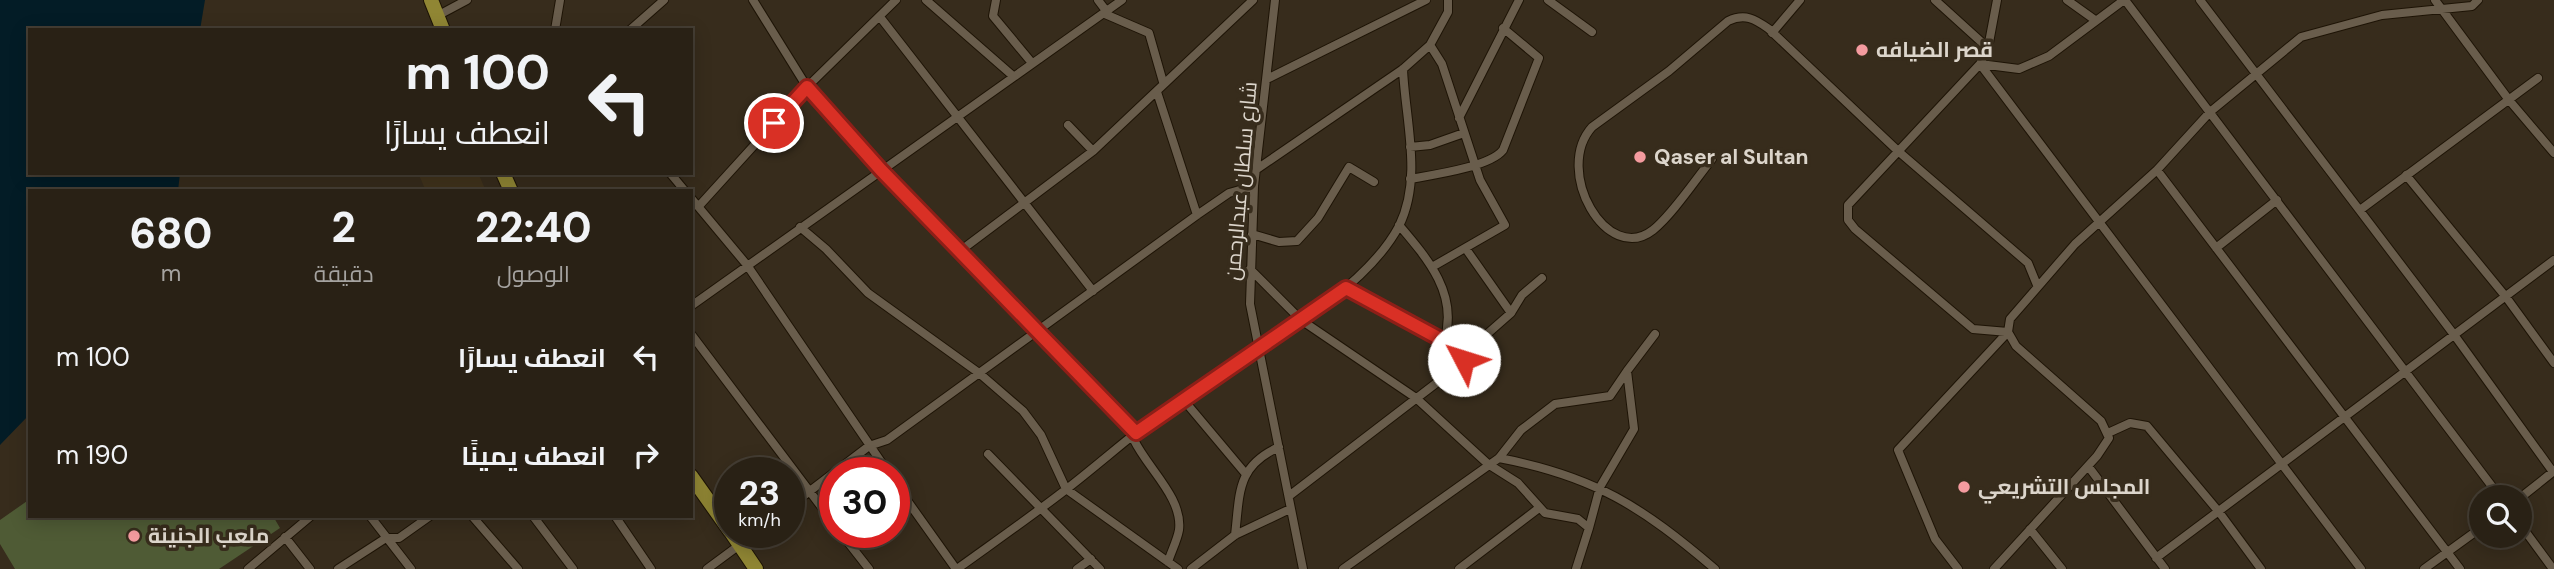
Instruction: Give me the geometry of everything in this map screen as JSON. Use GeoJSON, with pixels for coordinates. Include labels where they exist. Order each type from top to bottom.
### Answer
{"type":"FeatureCollection","features":[{"type":"Feature","properties":{"kind":"highway"},"geometry":{"type":"LineString","coordinates":[[431,0],[440,23]]}},
{"type":"Feature","properties":{"kind":"highway"},"geometry":{"type":"LineString","coordinates":[[693,479],[714,508]]}},
{"type":"Feature","properties":{"kind":"highway"},"geometry":{"type":"LineString","coordinates":[[742,548],[756,569]]}},
{"type":"Feature","properties":{"kind":"street"},"geometry":{"type":"LineString","coordinates":[[440,23],[467,0]]}},
{"type":"Feature","properties":{"kind":"street"},"geometry":{"type":"LineString","coordinates":[[555,28],[560,0]]}},
{"type":"Feature","properties":{"kind":"street"},"geometry":{"type":"LineString","coordinates":[[632,28],[664,0]]}},
{"type":"Feature","properties":{"kind":"street"},"geometry":{"type":"LineString","coordinates":[[753,0],[807,87],[881,170],[1136,433]]}},
{"type":"Feature","properties":{"kind":"street"},"geometry":{"type":"LineString","coordinates":[[699,206],[807,87],[896,0]]}},
{"type":"Feature","properties":{"kind":"street"},"geometry":{"type":"LineString","coordinates":[[926,0],[1013,76]]}},
{"type":"Feature","properties":{"kind":"street"},"geometry":{"type":"LineString","coordinates":[[996,0],[993,16],[1032,63]]}},
{"type":"Feature","properties":{"kind":"street"},"geometry":{"type":"LineString","coordinates":[[1097,0],[1106,13],[1149,33],[1163,82]]}},
{"type":"Feature","properties":{"kind":"street"},"geometry":{"type":"LineString","coordinates":[[693,305],[1122,0]]}},
{"type":"Feature","properties":{"kind":"street"},"geometry":{"type":"LineString","coordinates":[[960,251],[1027,204],[1093,151],[1157,92],[1163,82],[1253,0]]}},
{"type":"Feature","properties":{"kind":"street","name":"شارع سلطان عبدالرحمن"},"geometry":{"type":"LineString","coordinates":[[1275,0],[1254,186],[1250,304],[1261,348],[1303,569]]}},
{"type":"Feature","properties":{"kind":"street"},"geometry":{"type":"LineString","coordinates":[[1267,79],[1426,0]]}},
{"type":"Feature","properties":{"kind":"street"},"geometry":{"type":"LineString","coordinates":[[1257,169],[1403,69],[1430,45],[1448,12],[1448,0]]}},
{"type":"Feature","properties":{"kind":"street"},"geometry":{"type":"LineString","coordinates":[[1459,118],[1519,0]]}},
{"type":"Feature","properties":{"kind":"street"},"geometry":{"type":"LineString","coordinates":[[1548,0],[1592,32]]}},
{"type":"Feature","properties":{"kind":"street"},"geometry":{"type":"LineString","coordinates":[[1772,33],[1800,0]]}},
{"type":"Feature","properties":{"kind":"street"},"geometry":{"type":"LineString","coordinates":[[1935,0],[1988,48]]}},
{"type":"Feature","properties":{"kind":"street"},"geometry":{"type":"LineString","coordinates":[[1997,0],[1988,48],[1980,64],[1848,205],[1848,220],[1973,329],[2008,332]]}},
{"type":"Feature","properties":{"kind":"street"},"geometry":{"type":"LineString","coordinates":[[2067,0],[2095,20]]}},
{"type":"Feature","properties":{"kind":"street"},"geometry":{"type":"LineString","coordinates":[[1980,64],[2019,69],[2049,56],[2125,0],[2491,485]]}},
{"type":"Feature","properties":{"kind":"street"},"geometry":{"type":"LineString","coordinates":[[2200,0],[2455,336],[2554,472],[2532,489]]}},
{"type":"Feature","properties":{"kind":"street"},"geometry":{"type":"LineString","coordinates":[[2435,0],[2509,100],[2554,153]]}},
{"type":"Feature","properties":{"kind":"street"},"geometry":{"type":"LineString","coordinates":[[1958,569],[1935,538],[1898,450],[2008,332],[2010,319],[2038,285],[2100,220],[2157,170],[2210,112],[2301,37],[2382,15],[2472,6],[2478,0]]}},
{"type":"Feature","properties":{"kind":"street"},"geometry":{"type":"LineString","coordinates":[[880,17],[1093,291]]}},
{"type":"Feature","properties":{"kind":"street"},"geometry":{"type":"LineString","coordinates":[[1712,159],[1652,231],[1634,237],[1606,229],[1596,219],[1582,192],[1578,176],[1583,139],[1592,127],[1669,71],[1728,21],[1737,17],[1750,17],[1772,33],[1898,151],[2028,264],[2038,285]]}},
{"type":"Feature","properties":{"kind":"street"},"geometry":{"type":"LineString","coordinates":[[1410,179],[1476,164],[1498,156],[1503,150],[1518,107],[1539,63],[1535,52],[1503,28]]}},
{"type":"Feature","properties":{"kind":"street"},"geometry":{"type":"LineString","coordinates":[[1430,45],[1442,64],[1485,192],[1505,225],[1432,267]]}},
{"type":"Feature","properties":{"kind":"street"},"geometry":{"type":"LineString","coordinates":[[1980,64],[2361,569]]}},
{"type":"Feature","properties":{"kind":"street"},"geometry":{"type":"LineString","coordinates":[[910,504],[956,569],[1066,489],[1182,398],[1261,348],[1346,288],[1389,242],[1407,204],[1410,147],[1403,69]]}},
{"type":"Feature","properties":{"kind":"street"},"geometry":{"type":"LineString","coordinates":[[2360,210],[2538,78]]}},
{"type":"Feature","properties":{"kind":"street"},"geometry":{"type":"LineString","coordinates":[[1157,92],[1197,215]]}},
{"type":"Feature","properties":{"kind":"street"},"geometry":{"type":"LineString","coordinates":[[1068,125],[1093,151]]}},
{"type":"Feature","properties":{"kind":"street"},"geometry":{"type":"LineString","coordinates":[[1410,147],[1430,145],[1464,133]]}},
{"type":"Feature","properties":{"kind":"street"},"geometry":{"type":"LineString","coordinates":[[1252,234],[1288,244],[1297,241],[1318,218],[1349,167],[1374,182]]}},
{"type":"Feature","properties":{"kind":"street"},"geometry":{"type":"LineString","coordinates":[[2157,170],[2460,569]]}},
{"type":"Feature","properties":{"kind":"street"},"geometry":{"type":"LineString","coordinates":[[672,175],[683,189]]}},
{"type":"Feature","properties":{"kind":"street"},"geometry":{"type":"LineString","coordinates":[[2406,175],[2506,297],[2554,363]]}},
{"type":"Feature","properties":{"kind":"street"},"geometry":{"type":"LineString","coordinates":[[805,495],[869,446],[887,439],[1197,215],[1229,193],[1254,186]]}},
{"type":"Feature","properties":{"kind":"street"},"geometry":{"type":"LineString","coordinates":[[693,200],[747,265],[877,457]]}},
{"type":"Feature","properties":{"kind":"street"},"geometry":{"type":"LineString","coordinates":[[2216,248],[2277,200]]}},
{"type":"Feature","properties":{"kind":"street"},"geometry":{"type":"LineString","coordinates":[[1399,225],[1432,267],[1450,315],[1444,341]]}},
{"type":"Feature","properties":{"kind":"street"},"geometry":{"type":"LineString","coordinates":[[800,227],[868,293],[979,373],[1035,425],[1066,489],[1178,569]]}},
{"type":"Feature","properties":{"kind":"street"},"geometry":{"type":"LineString","coordinates":[[1466,249],[1511,313]]}},
{"type":"Feature","properties":{"kind":"street"},"geometry":{"type":"LineString","coordinates":[[2156,558],[2346,419],[2554,260]]}},
{"type":"Feature","properties":{"kind":"street"},"geometry":{"type":"LineString","coordinates":[[1250,269],[1301,320],[1416,398],[1488,464],[1518,484],[1545,513],[1578,519],[1589,528]]}},
{"type":"Feature","properties":{"kind":"street"},"geometry":{"type":"LineString","coordinates":[[1289,496],[1464,360],[1478,342],[1511,313],[1522,295],[1542,278]]}},
{"type":"Feature","properties":{"kind":"street"},"geometry":{"type":"LineString","coordinates":[[1346,288],[1444,341],[1464,360]]}},
{"type":"Feature","properties":{"kind":"street"},"geometry":{"type":"LineString","coordinates":[[1994,569],[2088,466],[2107,442],[2108,433],[2102,421],[2016,346],[2008,332]]}},
{"type":"Feature","properties":{"kind":"street"},"geometry":{"type":"LineString","coordinates":[[1343,569],[1499,458],[1521,430],[1555,404],[1610,396],[1655,334]]}},
{"type":"Feature","properties":{"kind":"street"},"geometry":{"type":"LineString","coordinates":[[693,337],[819,505]]}},
{"type":"Feature","properties":{"kind":"street"},"geometry":{"type":"LineString","coordinates":[[1576,569],[1600,487],[1634,429],[1627,371]]}},
{"type":"Feature","properties":{"kind":"street"},"geometry":{"type":"LineString","coordinates":[[1182,398],[1245,473]]}},
{"type":"Feature","properties":{"kind":"street"},"geometry":{"type":"LineString","coordinates":[[2108,433],[2130,423],[2147,426],[2219,512],[2261,569]]}},
{"type":"Feature","properties":{"kind":"street"},"geometry":{"type":"LineString","coordinates":[[1136,433],[1134,440],[1145,463],[1177,501],[1179,530],[1168,562]]}},
{"type":"Feature","properties":{"kind":"street"},"geometry":{"type":"LineString","coordinates":[[1235,535],[1245,473],[1259,458],[1279,447]]}},
{"type":"Feature","properties":{"kind":"street"},"geometry":{"type":"LineString","coordinates":[[988,454],[1100,569]]}},
{"type":"Feature","properties":{"kind":"street"},"geometry":{"type":"LineString","coordinates":[[1499,458],[1565,473],[1600,487],[1632,504],[1715,569]]}},
{"type":"Feature","properties":{"kind":"street"},"geometry":{"type":"LineString","coordinates":[[2088,466],[2165,569]]}},
{"type":"Feature","properties":{"kind":"street"},"geometry":{"type":"LineString","coordinates":[[1459,569],[1539,508]]}},
{"type":"Feature","properties":{"kind":"street"},"geometry":{"type":"LineString","coordinates":[[1191,569],[1235,535],[1290,509]]}},
{"type":"Feature","properties":{"kind":"street"},"geometry":{"type":"LineString","coordinates":[[248,569],[309,518]]}},
{"type":"Feature","properties":{"kind":"street"},"geometry":{"type":"LineString","coordinates":[[371,518],[411,569]]}},
{"type":"Feature","properties":{"kind":"street"},"geometry":{"type":"LineString","coordinates":[[338,569],[386,538],[399,538],[427,518]]}},
{"type":"Feature","properties":{"kind":"street"},"geometry":{"type":"LineString","coordinates":[[473,518],[518,569]]}},
{"type":"Feature","properties":{"kind":"street"},"geometry":{"type":"LineString","coordinates":[[535,518],[573,569]]}},
{"type":"Feature","properties":{"kind":"street"},"geometry":{"type":"LineString","coordinates":[[616,518],[651,569]]}},
{"type":"Feature","properties":{"kind":"street"},"geometry":{"type":"LineString","coordinates":[[2030,529],[2062,569]]}},
{"type":"Feature","properties":{"kind":"street"},"geometry":{"type":"LineString","coordinates":[[285,537],[310,569]]}},
{"type":"Feature","properties":{"kind":"street"},"geometry":{"type":"LineString","coordinates":[[2424,569],[2469,537]]}},
{"type":"Feature","properties":{"kind":"street"},"geometry":{"type":"LineString","coordinates":[[2532,540],[2553,569]]}},
{"type":"Feature","properties":{"kind":"street"},"geometry":{"type":"LineString","coordinates":[[707,569],[736,548]]}},
{"type":"Feature","properties":{"kind":"street"},"geometry":{"type":"LineString","coordinates":[[853,548],[869,569]]}},
{"type":"Feature","properties":{"kind":"street"},"geometry":{"type":"LineString","coordinates":[[1077,569],[1091,559]]}},
{"type":"Feature","properties":{"kind":"shaded area"},"geometry":{"type":"Polygon","coordinates":[[[419,175],[479,175],[485,189],[425,189],[419,175]]]}},
{"type":"Feature","properties":{"kind":"green space","name":"ملعب الجنينة"},"geometry":{"type":"Polygon","coordinates":[[[28,500],[28,518],[274,518],[280,528],[219,569],[15,569],[0,544],[0,520],[28,500]]]}},
{"type":"Feature","properties":{"kind":"water"},"geometry":{"type":"Polygon","coordinates":[[[0,0],[205,0],[200,28],[28,28],[28,175],[180,175],[178,189],[28,189],[28,416],[0,445],[0,0]]]}},
{"type":"Feature","properties":{"kind":"place","name":"قصر الضيافه"},"geometry":{"type":"Point","coordinates":[1862,50]}},
{"type":"Feature","properties":{"kind":"place","name":"Qaser al Sultan"},"geometry":{"type":"Point","coordinates":[1640,157]}},
{"type":"Feature","properties":{"kind":"place","name":"المجلس التشريعي"},"geometry":{"type":"Point","coordinates":[1964,487]}},
{"type":"Feature","properties":{"kind":"place","name":"ملعب الجنينة"},"geometry":{"type":"Point","coordinates":[134,536]}},
{"type":"Feature","properties":{"kind":"route"},"geometry":{"type":"LineString","coordinates":[[774,123],[807,87],[881,170],[1136,433],[1182,398],[1261,348],[1346,288],[1444,341],[1464,360]]}}]}
